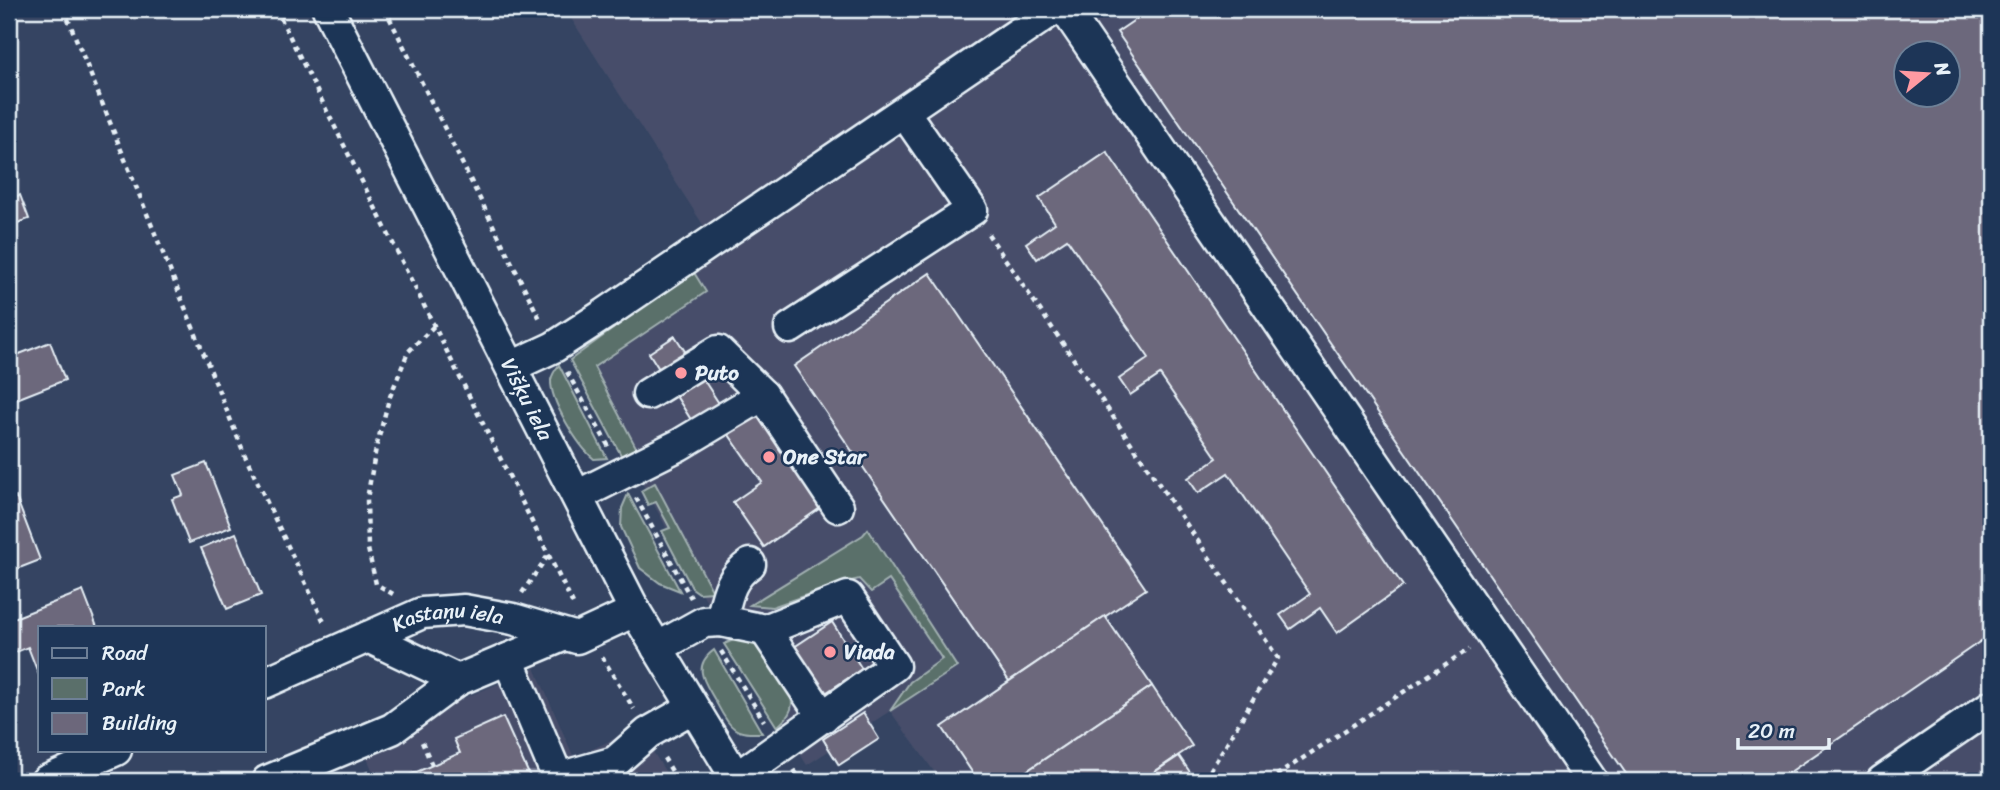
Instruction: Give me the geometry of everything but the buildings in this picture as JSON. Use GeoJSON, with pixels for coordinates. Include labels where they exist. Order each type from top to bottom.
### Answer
{"type":"FeatureCollection","features":[{"type":"Feature","properties":{"kind":"street","name":"Višķu iela"},"geometry":{"type":"LineString","coordinates":[[328,9],[635,611],[737,780]]}},
{"type":"Feature","properties":{"kind":"street"},"geometry":{"type":"LineString","coordinates":[[511,367],[554,347],[1054,9]]}},
{"type":"Feature","properties":{"kind":"street"},"geometry":{"type":"LineString","coordinates":[[1065,9],[1592,781]]}},
{"type":"Feature","properties":{"kind":"street"},"geometry":{"type":"LineString","coordinates":[[790,328],[972,210],[904,112]]}},
{"type":"Feature","properties":{"kind":"street"},"geometry":{"type":"LineString","coordinates":[[648,394],[718,351],[763,394],[838,507]]}},
{"type":"Feature","properties":{"kind":"street"},"geometry":{"type":"LineString","coordinates":[[577,496],[624,475],[679,445],[763,394]]}},
{"type":"Feature","properties":{"kind":"street"},"geometry":{"type":"LineString","coordinates":[[713,622],[730,583],[739,572],[750,565]]}},
{"type":"Feature","properties":{"kind":"street"},"geometry":{"type":"LineString","coordinates":[[657,648],[713,622],[765,630],[848,597],[894,666],[737,780]]}},
{"type":"Feature","properties":{"kind":"street","name":"Kastaņu iela"},"geometry":{"type":"LineString","coordinates":[[266,682],[417,615],[464,610],[576,634]]}},
{"type":"Feature","properties":{"kind":"street"},"geometry":{"type":"LineString","coordinates":[[267,781],[392,729],[458,680],[635,611]]}},
{"type":"Feature","properties":{"kind":"street"},"geometry":{"type":"LineString","coordinates":[[765,630],[823,717]]}},
{"type":"Feature","properties":{"kind":"street"},"geometry":{"type":"LineString","coordinates":[[369,637],[458,680]]}},
{"type":"Feature","properties":{"kind":"street"},"geometry":{"type":"LineString","coordinates":[[508,659],[558,778],[615,762],[648,733],[692,708]]}},
{"type":"Feature","properties":{"kind":"street"},"geometry":{"type":"LineString","coordinates":[[1882,781],[1991,706]]}},
{"type":"Feature","properties":{"kind":"street"},"geometry":{"type":"LineString","coordinates":[[46,781],[111,752]]}},
{"type":"Feature","properties":{"kind":"path"},"geometry":{"type":"LineString","coordinates":[[64,9],[246,458],[338,650]]}},
{"type":"Feature","properties":{"kind":"path"},"geometry":{"type":"LineString","coordinates":[[276,9],[549,553],[576,634],[648,733],[678,781]]}},
{"type":"Feature","properties":{"kind":"path"},"geometry":{"type":"LineString","coordinates":[[385,9],[554,347],[624,475],[713,622],[780,749],[802,781]]}},
{"type":"Feature","properties":{"kind":"path"},"geometry":{"type":"LineString","coordinates":[[972,210],[1278,658],[1210,771],[1217,781]]}},
{"type":"Feature","properties":{"kind":"path"},"geometry":{"type":"LineString","coordinates":[[417,615],[405,602],[376,584],[368,549],[367,499],[388,399],[408,352],[435,325]]}},
{"type":"Feature","properties":{"kind":"path"},"geometry":{"type":"LineString","coordinates":[[506,618],[549,553]]}},
{"type":"Feature","properties":{"kind":"path"},"geometry":{"type":"LineString","coordinates":[[1268,781],[1492,634]]}},
{"type":"Feature","properties":{"kind":"path"},"geometry":{"type":"LineString","coordinates":[[426,750],[432,765]]}},
{"type":"Feature","properties":{"kind":"shaded area"},"geometry":{"type":"Polygon","coordinates":[[[565,9],[1991,9],[1991,781],[941,781],[890,711],[807,765],[740,662],[579,368],[704,289],[693,271],[721,253],[565,9]]]}},
{"type":"Feature","properties":{"kind":"shaded area"},"geometry":{"type":"Polygon","coordinates":[[[535,668],[574,758],[638,727],[671,781],[377,781],[360,742],[535,668]]]}},
{"type":"Feature","properties":{"kind":"green space"},"geometry":{"type":"Polygon","coordinates":[[[693,271],[706,292],[594,367],[637,449],[622,457],[570,360],[693,271]]]}},
{"type":"Feature","properties":{"kind":"green space"},"geometry":{"type":"Polygon","coordinates":[[[559,365],[607,458],[594,459],[588,453],[560,411],[551,380],[559,365]]]}},
{"type":"Feature","properties":{"kind":"green space"},"geometry":{"type":"Polygon","coordinates":[[[655,483],[713,592],[699,593],[692,588],[662,531],[670,528],[656,502],[648,505],[641,491],[655,483]]]}},
{"type":"Feature","properties":{"kind":"green space"},"geometry":{"type":"Polygon","coordinates":[[[628,494],[680,591],[660,583],[640,568],[621,527],[622,508],[628,494]]]}},
{"type":"Feature","properties":{"kind":"green space"},"geometry":{"type":"Polygon","coordinates":[[[868,529],[957,667],[890,711],[910,682],[942,659],[889,580],[871,592],[859,579],[772,607],[750,605],[863,535],[868,529]]]}},
{"type":"Feature","properties":{"kind":"green space"},"geometry":{"type":"Polygon","coordinates":[[[736,639],[758,644],[789,693],[792,702],[790,711],[777,727],[724,644],[736,639]]]}},
{"type":"Feature","properties":{"kind":"green space"},"geometry":{"type":"Polygon","coordinates":[[[714,650],[762,733],[738,731],[722,713],[702,675],[703,662],[714,650]]]}},
{"type":"Feature","properties":{"kind":"place","name":"Puto"},"geometry":{"type":"Point","coordinates":[681,373]}},
{"type":"Feature","properties":{"kind":"place","name":"One Star"},"geometry":{"type":"Point","coordinates":[769,457]}},
{"type":"Feature","properties":{"kind":"place","name":"Viada"},"geometry":{"type":"Point","coordinates":[830,652]}}]}
